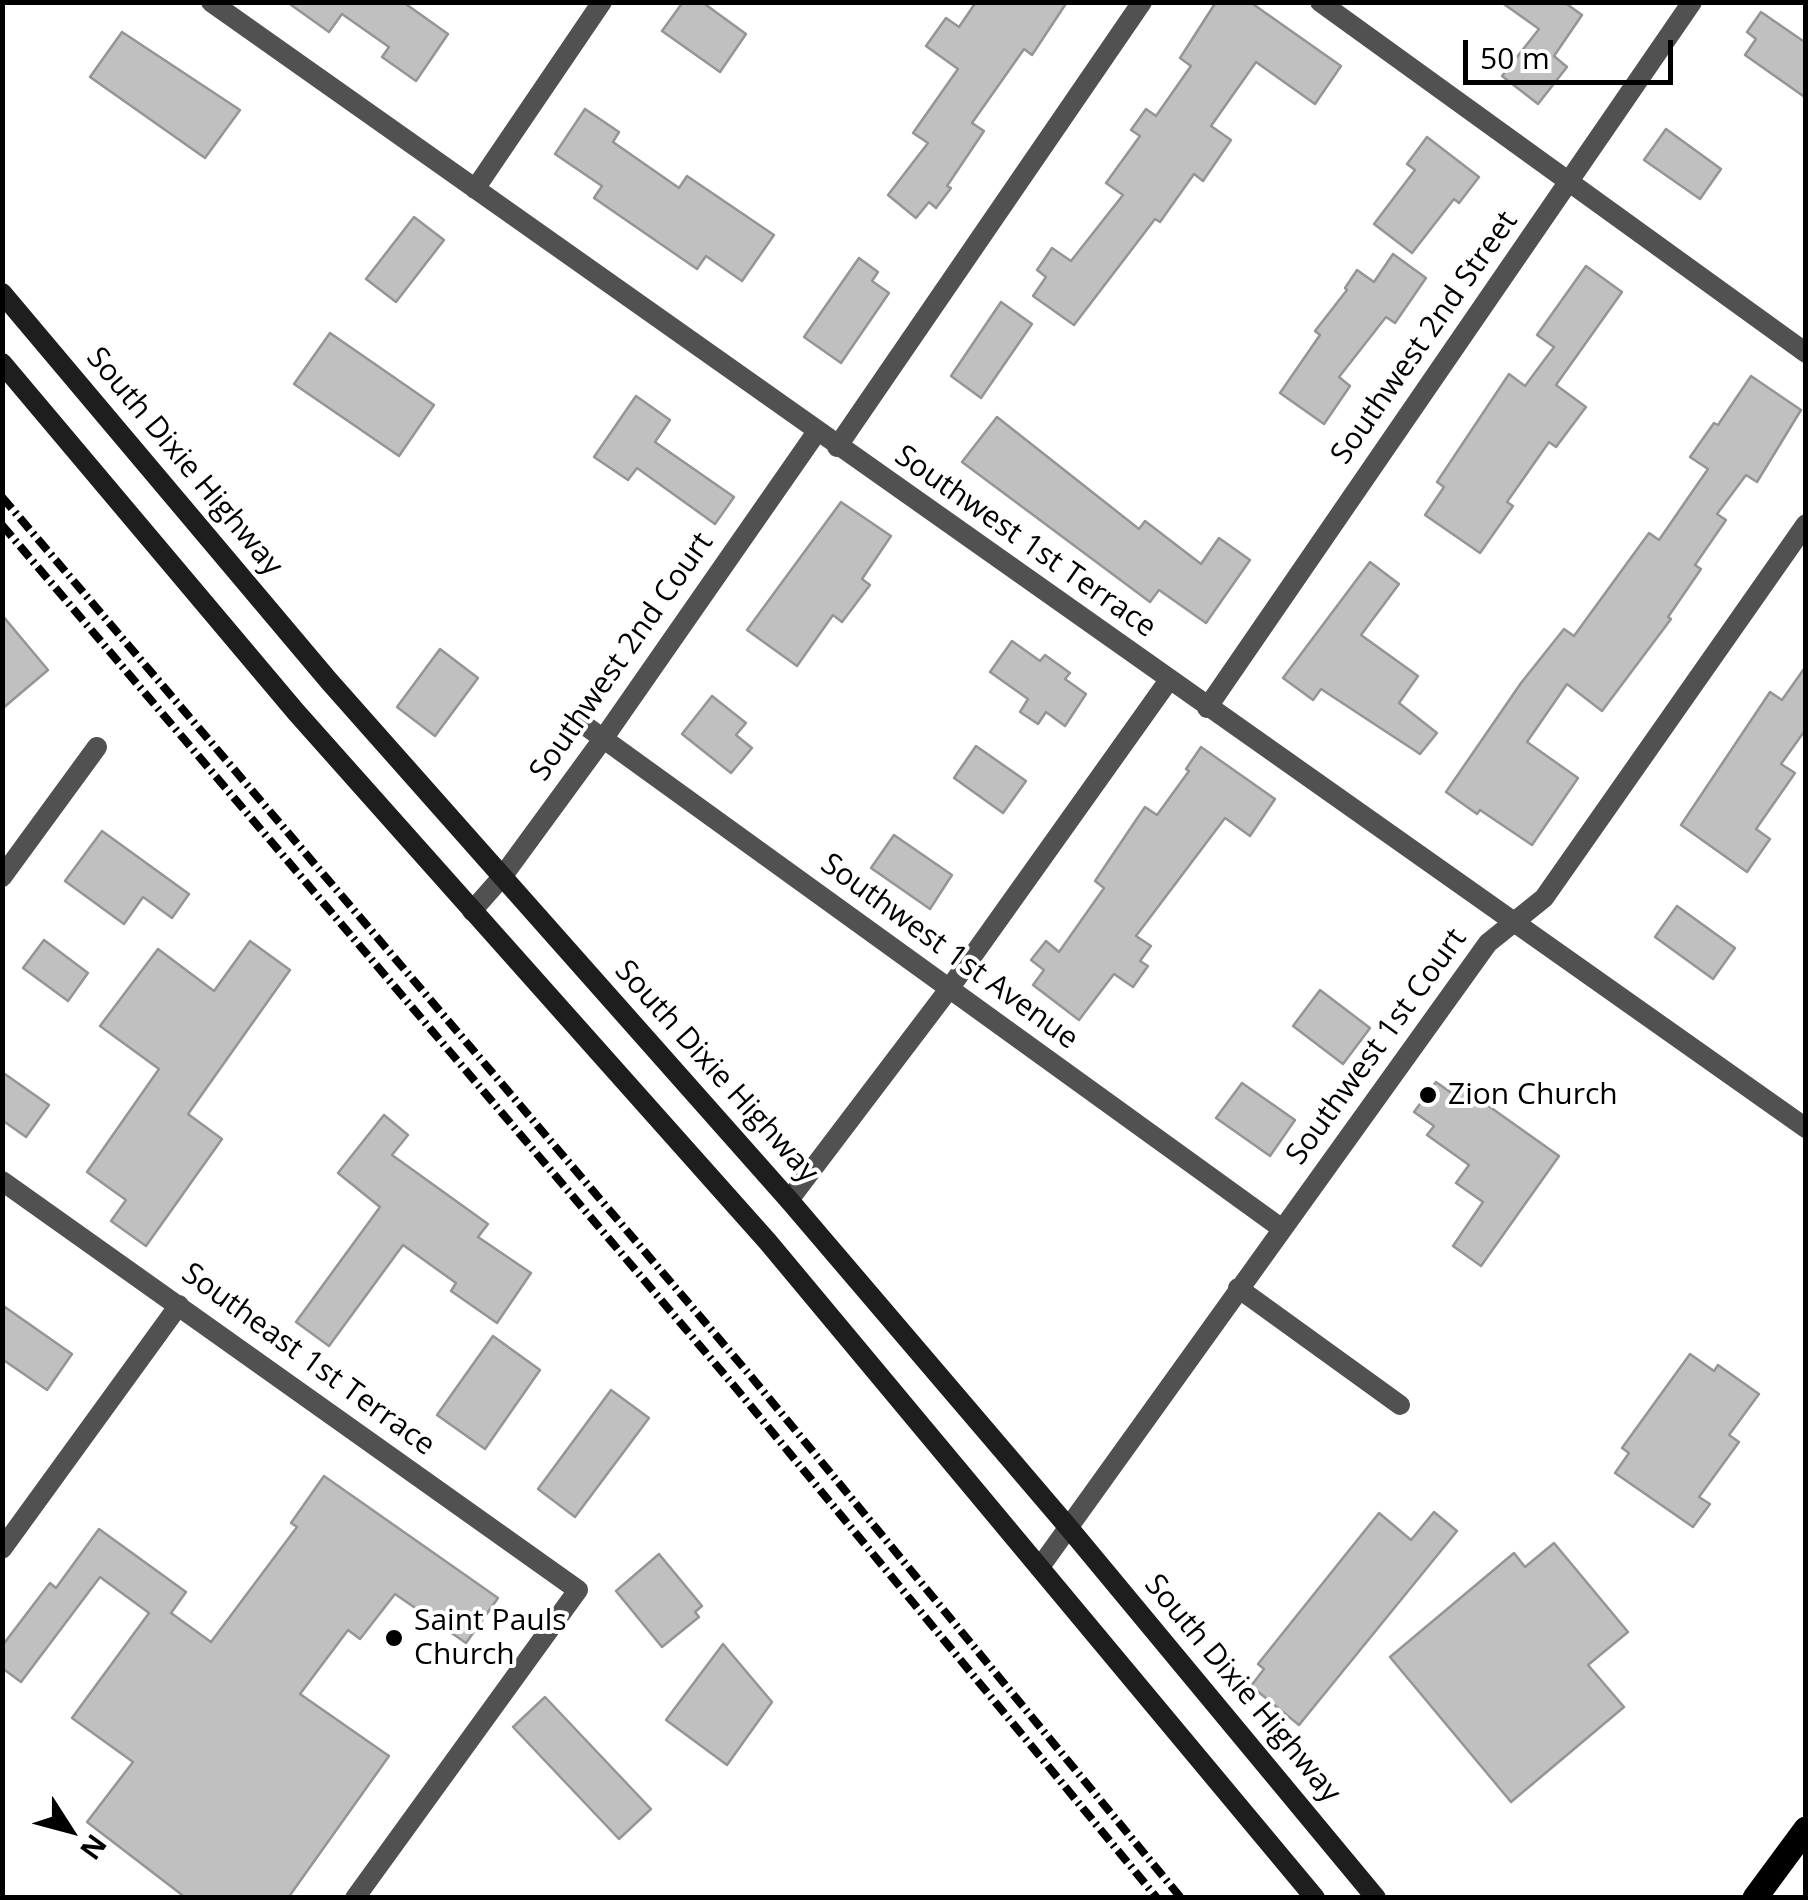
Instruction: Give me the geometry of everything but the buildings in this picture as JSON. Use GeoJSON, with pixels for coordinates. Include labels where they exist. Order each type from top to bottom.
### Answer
{"type":"FeatureCollection","features":[{"type":"Feature","properties":{"kind":"main road","name":"South Dixie Highway"},"geometry":{"type":"LineString","coordinates":[[2,293],[330,682],[790,1200],[1376,1898]]}},
{"type":"Feature","properties":{"kind":"main road"},"geometry":{"type":"LineString","coordinates":[[2,364],[296,712],[768,1242],[1315,1898]]}},
{"type":"Feature","properties":{"kind":"main road"},"geometry":{"type":"LineString","coordinates":[[1755,1898],[1806,1829]]}},
{"type":"Feature","properties":{"kind":"street","name":"Southwest 1st Terrace"},"geometry":{"type":"LineString","coordinates":[[212,2],[816,433],[1806,1128]]}},
{"type":"Feature","properties":{"kind":"street"},"geometry":{"type":"LineString","coordinates":[[475,189],[602,2]]}},
{"type":"Feature","properties":{"kind":"street"},"geometry":{"type":"LineString","coordinates":[[838,448],[1142,2]]}},
{"type":"Feature","properties":{"kind":"street"},"geometry":{"type":"LineString","coordinates":[[1320,2],[1806,353]]}},
{"type":"Feature","properties":{"kind":"street","name":"Southwest 2nd Street"},"geometry":{"type":"LineString","coordinates":[[1208,708],[1692,2]]}},
{"type":"Feature","properties":{"kind":"street","name":"Southwest 2nd Court"},"geometry":{"type":"LineString","coordinates":[[472,912],[603,739],[816,433]]}},
{"type":"Feature","properties":{"kind":"street","name":"Southwest 1st Court"},"geometry":{"type":"LineString","coordinates":[[1040,1566],[1488,943],[1544,898],[1806,524]]}},
{"type":"Feature","properties":{"kind":"street"},"geometry":{"type":"LineString","coordinates":[[790,1200],[949,988],[1169,680]]}},
{"type":"Feature","properties":{"kind":"street","name":"Southwest 1st Avenue"},"geometry":{"type":"LineString","coordinates":[[583,724],[1281,1228]]}},
{"type":"Feature","properties":{"kind":"street"},"geometry":{"type":"LineString","coordinates":[[2,878],[97,747]]}},
{"type":"Feature","properties":{"kind":"street","name":"Southeast 1st Terrace"},"geometry":{"type":"LineString","coordinates":[[2,1181],[578,1590],[355,1898]]}},
{"type":"Feature","properties":{"kind":"street"},"geometry":{"type":"LineString","coordinates":[[1238,1288],[1400,1404]]}},
{"type":"Feature","properties":{"kind":"street"},"geometry":{"type":"LineString","coordinates":[[2,1549],[180,1305]]}},
{"type":"Feature","properties":{"kind":"railway"},"geometry":{"type":"LineString","coordinates":[[2,497],[749,1374],[1181,1898]]}},
{"type":"Feature","properties":{"kind":"railway"},"geometry":{"type":"LineString","coordinates":[[2,525],[735,1387],[1157,1898]]}},
{"type":"Feature","properties":{"kind":"place","name":"Zion Church"},"geometry":{"type":"Point","coordinates":[1428,1095]}},
{"type":"Feature","properties":{"kind":"place","name":"Saint Pauls Church"},"geometry":{"type":"Point","coordinates":[394,1638]}}]}
